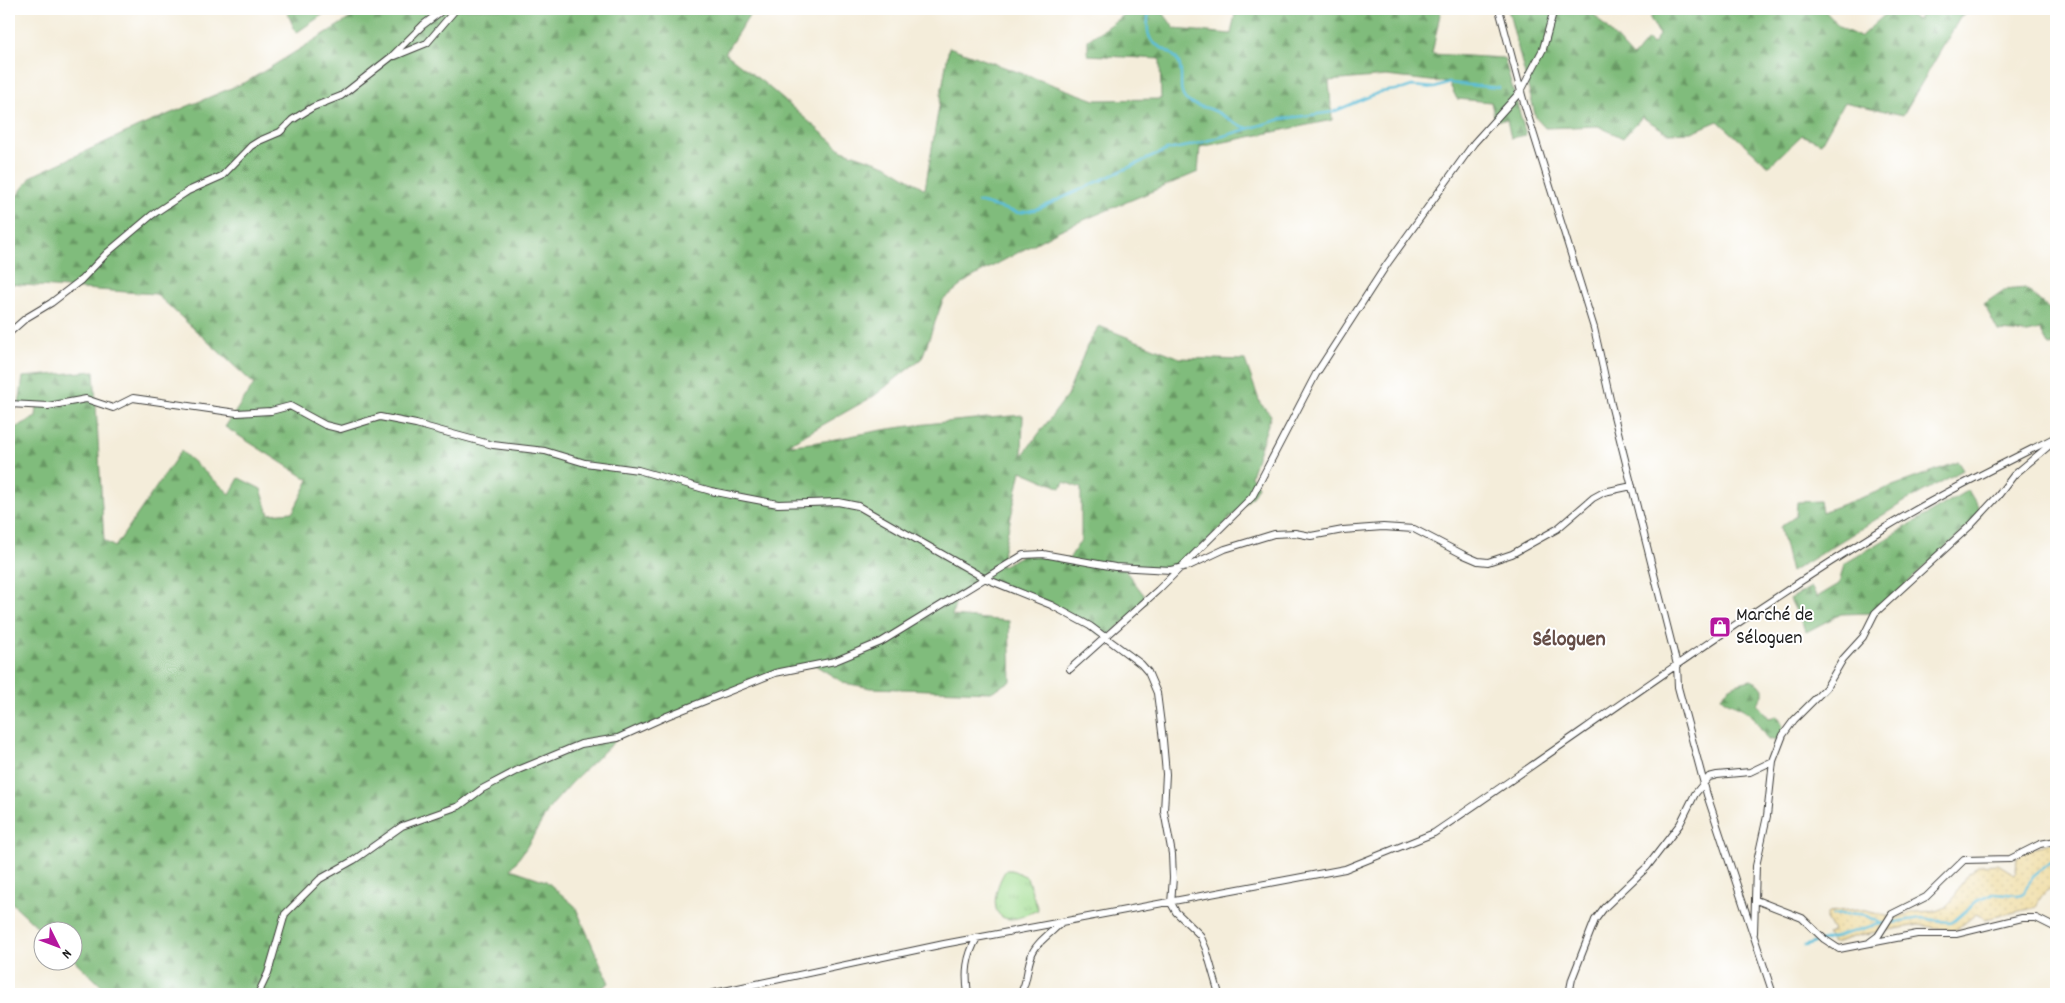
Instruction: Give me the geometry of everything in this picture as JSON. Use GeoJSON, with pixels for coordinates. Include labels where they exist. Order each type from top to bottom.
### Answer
{"type":"FeatureCollection","features":[{"type":"Feature","properties":{"kind":"street"},"geometry":{"type":"LineString","coordinates":[[9,333],[26,318],[51,304],[81,280],[107,253],[152,215],[188,191],[222,176],[251,146],[280,132],[292,120],[313,107],[341,96],[391,57],[423,25],[444,9]]}},
{"type":"Feature","properties":{"kind":"street"},"geometry":{"type":"LineString","coordinates":[[391,57],[427,43],[456,9]]}},
{"type":"Feature","properties":{"kind":"street"},"geometry":{"type":"LineString","coordinates":[[1499,9],[1521,91],[1594,328],[1677,665],[1678,687],[1704,783],[1773,994]]}},
{"type":"Feature","properties":{"kind":"street"},"geometry":{"type":"LineString","coordinates":[[1070,668],[1106,638],[1252,496],[1316,374],[1387,264],[1474,144],[1521,91],[1543,48],[1554,9]]}},
{"type":"Feature","properties":{"kind":"street"},"geometry":{"type":"LineString","coordinates":[[9,404],[48,406],[86,399],[113,408],[133,398],[237,413],[271,412],[290,406],[325,425],[341,428],[380,417],[416,424],[493,445],[545,451],[585,462],[638,470],[711,492],[778,504],[838,502],[858,506],[984,578],[1051,605],[1090,626],[1141,664],[1148,672],[1156,693],[1166,774],[1164,811],[1172,854],[1171,903],[1176,912],[1200,935],[1219,994]]}},
{"type":"Feature","properties":{"kind":"street"},"geometry":{"type":"LineString","coordinates":[[710,994],[977,938],[1345,869],[1434,833],[1677,665],[1883,529],[1948,491],[2056,437]]}},
{"type":"Feature","properties":{"kind":"street"},"geometry":{"type":"LineString","coordinates":[[1753,937],[1756,866],[1767,816],[1773,761],[1783,735],[1794,720],[1826,688],[1843,660],[1863,637],[1876,613],[1971,525],[2014,476],[2056,440]]}},
{"type":"Feature","properties":{"kind":"street"},"geometry":{"type":"LineString","coordinates":[[258,994],[268,973],[285,914],[320,879],[354,860],[402,826],[459,806],[482,789],[518,770],[581,744],[618,738],[667,716],[775,673],[835,661],[881,642],[1023,555],[1042,554],[1115,568],[1171,570],[1191,565],[1225,549],[1274,534],[1295,533],[1311,536],[1343,530],[1383,526],[1414,529],[1464,555],[1478,561],[1488,562],[1512,554],[1558,529],[1592,498],[1604,492],[1632,486]]}},
{"type":"Feature","properties":{"kind":"street"},"geometry":{"type":"LineString","coordinates":[[1569,994],[1572,978],[1595,920],[1604,908],[1648,867],[1680,824],[1695,794],[1709,777],[1750,772],[1773,761]]}},
{"type":"Feature","properties":{"kind":"street"},"geometry":{"type":"LineString","coordinates":[[1867,944],[1878,936],[1892,914],[1926,897],[1964,860],[2010,859],[2040,844],[2056,841]]}},
{"type":"Feature","properties":{"kind":"street"},"geometry":{"type":"LineString","coordinates":[[1756,900],[1802,918],[1824,939],[1839,949],[1917,934],[1956,934],[2022,918],[2036,918],[2056,928]]}},
{"type":"Feature","properties":{"kind":"street"},"geometry":{"type":"LineString","coordinates":[[1020,994],[1027,984],[1031,956],[1034,950],[1060,923]]}},
{"type":"Feature","properties":{"kind":"street"},"geometry":{"type":"LineString","coordinates":[[968,994],[965,973],[967,961],[977,938]]}},
{"type":"Feature","properties":{"kind":"green space"},"geometry":{"type":"Polygon","coordinates":[[[286,9],[331,9],[296,33],[286,9]]]}},
{"type":"Feature","properties":{"kind":"green space"},"geometry":{"type":"Polygon","coordinates":[[[365,9],[753,9],[725,53],[764,83],[842,150],[886,165],[925,189],[949,47],[1095,100],[1161,99],[1160,59],[1088,55],[1088,40],[1131,10],[1161,10],[1175,29],[1231,34],[1236,9],[1441,9],[1432,54],[1504,58],[1526,135],[1511,138],[1507,120],[1495,120],[1491,102],[1457,99],[1449,83],[1386,76],[1329,81],[1332,120],[1200,147],[1198,172],[1060,230],[969,279],[943,300],[922,358],[874,396],[787,445],[812,443],[923,424],[1023,415],[1022,456],[1067,396],[1087,346],[1099,326],[1180,358],[1245,360],[1260,403],[1271,415],[1251,476],[1258,486],[1252,497],[1180,568],[1124,569],[1148,600],[1106,638],[1051,605],[984,578],[958,594],[952,616],[1009,621],[1011,681],[991,692],[871,688],[844,683],[815,665],[775,673],[618,738],[579,775],[551,806],[511,869],[546,881],[575,906],[609,983],[592,994],[110,994],[82,968],[82,920],[32,920],[32,922],[9,900],[9,431],[36,417],[37,406],[19,405],[23,377],[94,371],[104,541],[115,547],[181,451],[230,494],[239,478],[261,489],[269,514],[293,512],[309,480],[225,427],[254,384],[156,294],[9,284],[9,206],[32,176],[138,127],[248,81],[365,9]],[[1021,471],[1000,567],[1023,555],[1069,559],[1081,540],[1081,488],[1064,482],[1061,488],[1021,471]]]}},
{"type":"Feature","properties":{"kind":"green space"},"geometry":{"type":"Polygon","coordinates":[[[1508,9],[1589,9],[1633,57],[1647,40],[1653,44],[1659,35],[1650,18],[1658,9],[1823,9],[1841,28],[1860,37],[1891,9],[1897,9],[1918,20],[1923,9],[1973,9],[1961,16],[1903,115],[1844,102],[1821,143],[1802,135],[1769,166],[1718,121],[1692,132],[1668,133],[1642,117],[1623,138],[1598,126],[1545,128],[1536,118],[1508,9]]]}},
{"type":"Feature","properties":{"kind":"green space"},"geometry":{"type":"Polygon","coordinates":[[[2025,288],[2056,315],[2056,345],[2049,346],[2040,330],[2028,333],[1998,331],[1984,304],[2004,290],[2025,288]]]}},
{"type":"Feature","properties":{"kind":"green space"},"geometry":{"type":"Polygon","coordinates":[[[1958,462],[1963,470],[1904,502],[1791,572],[1780,527],[1796,516],[1797,502],[1820,501],[1822,512],[1958,462]]]}},
{"type":"Feature","properties":{"kind":"green space"},"geometry":{"type":"Polygon","coordinates":[[[1968,490],[1982,513],[1875,613],[1841,614],[1806,632],[1790,599],[1811,587],[1817,597],[1839,584],[1844,564],[1968,490]]]}},
{"type":"Feature","properties":{"kind":"green space"},"geometry":{"type":"Polygon","coordinates":[[[1751,680],[1759,684],[1763,689],[1763,695],[1757,704],[1769,718],[1777,716],[1781,722],[1783,730],[1781,739],[1768,740],[1750,714],[1721,697],[1730,687],[1751,680]]]}},
{"type":"Feature","properties":{"kind":"green space"},"geometry":{"type":"Polygon","coordinates":[[[1006,870],[1012,870],[1027,877],[1038,910],[1014,919],[1003,917],[998,913],[995,899],[999,883],[1006,870]]]}},
{"type":"Feature","properties":{"kind":"sand"},"geometry":{"type":"Polygon","coordinates":[[[2056,841],[2056,887],[2043,894],[2036,907],[1986,919],[1976,914],[1957,929],[1951,930],[1918,925],[1860,935],[1833,943],[1827,935],[1833,931],[1826,918],[1828,912],[1857,909],[1895,918],[1914,912],[1936,911],[1946,907],[1952,901],[1965,877],[1980,865],[1998,864],[2014,874],[2016,873],[2017,857],[2028,850],[2056,841]]]}},
{"type":"Feature","properties":{"kind":"waterway"},"geometry":{"type":"LineString","coordinates":[[1149,9],[1148,27],[1150,39],[1172,54],[1178,61],[1181,71],[1182,91],[1185,99],[1193,104],[1215,111],[1248,128]]}},
{"type":"Feature","properties":{"kind":"waterway"},"geometry":{"type":"LineString","coordinates":[[978,202],[1019,213],[1038,209],[1167,150],[1189,146],[1282,119],[1333,112],[1380,92],[1412,86],[1435,88],[1449,83],[1499,88]]}},
{"type":"Feature","properties":{"kind":"waterway"},"geometry":{"type":"LineString","coordinates":[[1804,946],[1875,925],[1921,918],[1948,922],[1954,921],[1977,901],[1996,893],[2023,894],[2033,876],[2056,857]]}},
{"type":"Feature","properties":{"kind":"waterway"},"geometry":{"type":"LineString","coordinates":[[1832,915],[1863,915],[1882,924]]}},
{"type":"Feature","properties":{"kind":"place","name":"Marché de Séloguen"},"geometry":{"type":"Point","coordinates":[1720,627]}},
{"type":"Feature","properties":{"kind":"district","name":"Séloguen"},"geometry":{"type":"Point","coordinates":[1569,640]}}]}
